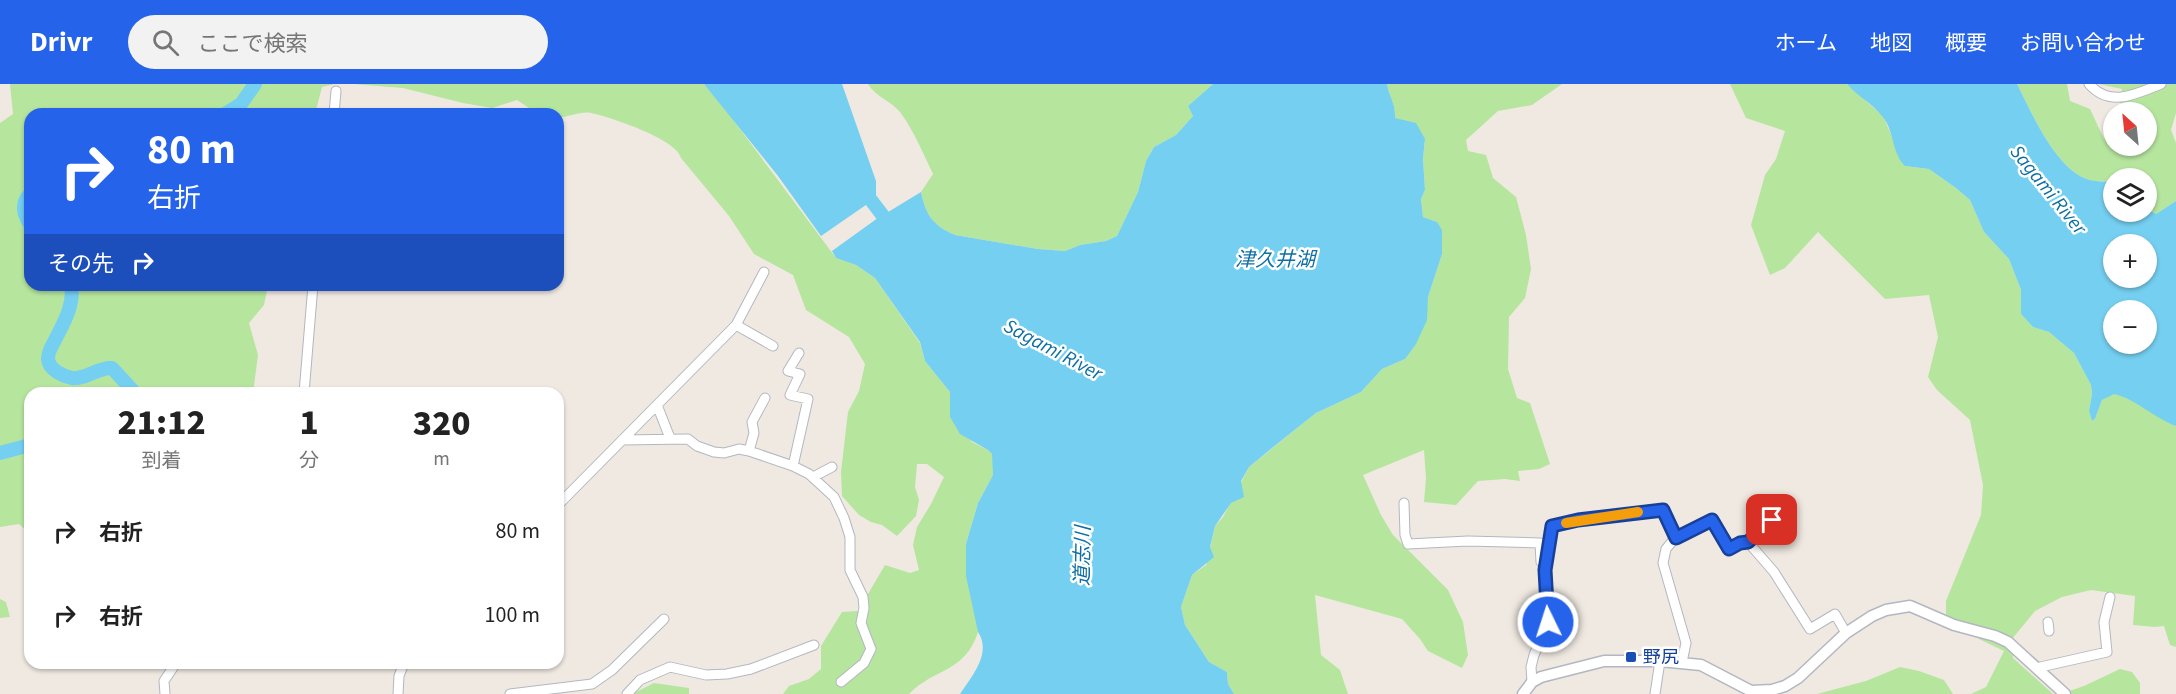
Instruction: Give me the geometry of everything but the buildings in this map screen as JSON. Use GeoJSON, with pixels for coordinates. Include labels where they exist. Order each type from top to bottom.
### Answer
{"type":"FeatureCollection","features":[{"type":"Feature","properties":{"kind":"street"},"geometry":{"type":"LineString","coordinates":[[2089,84],[2098,93],[2118,99],[2161,84]]}},
{"type":"Feature","properties":{"kind":"street"},"geometry":{"type":"LineString","coordinates":[[335,108],[336,91]]}},
{"type":"Feature","properties":{"kind":"street"},"geometry":{"type":"LineString","coordinates":[[564,499],[736,325],[764,272]]}},
{"type":"Feature","properties":{"kind":"street"},"geometry":{"type":"LineString","coordinates":[[304,387],[312,291]]}},
{"type":"Feature","properties":{"kind":"street"},"geometry":{"type":"LineString","coordinates":[[736,325],[773,346]]}},
{"type":"Feature","properties":{"kind":"street"},"geometry":{"type":"LineString","coordinates":[[793,466],[808,399],[790,395],[800,374],[788,371],[799,353]]}},
{"type":"Feature","properties":{"kind":"street"},"geometry":{"type":"LineString","coordinates":[[749,451],[754,434],[752,422],[765,398]]}},
{"type":"Feature","properties":{"kind":"street"},"geometry":{"type":"LineString","coordinates":[[657,405],[670,438]]}},
{"type":"Feature","properties":{"kind":"street"},"geometry":{"type":"LineString","coordinates":[[622,440],[688,439],[714,452],[724,453],[739,449],[749,451],[793,466],[813,477],[834,496],[850,537],[850,570],[863,597],[864,608],[861,622],[871,649],[864,663],[841,682]]}},
{"type":"Feature","properties":{"kind":"street"},"geometry":{"type":"LineString","coordinates":[[813,477],[832,467]]}},
{"type":"Feature","properties":{"kind":"street"},"geometry":{"type":"LineString","coordinates":[[1404,503],[1405,535],[1408,544],[1468,541],[1540,543],[1541,561],[1545,570]]}},
{"type":"Feature","properties":{"kind":"street"},"geometry":{"type":"LineString","coordinates":[[1532,682],[1531,667],[1534,655],[1548,622],[1545,570],[1552,526],[1578,520],[1663,510],[1676,538]]}},
{"type":"Feature","properties":{"kind":"street"},"geometry":{"type":"LineString","coordinates":[[1682,662],[1686,643],[1664,563],[1666,549],[1676,538],[1712,520],[1729,549],[1740,543],[1748,542],[1772,520]]}},
{"type":"Feature","properties":{"kind":"street"},"geometry":{"type":"LineString","coordinates":[[1748,542],[1774,572],[1810,629],[1835,614],[1846,633]]}},
{"type":"Feature","properties":{"kind":"street"},"geometry":{"type":"LineString","coordinates":[[2036,669],[2106,652],[2104,622],[2110,597]]}},
{"type":"Feature","properties":{"kind":"street"},"geometry":{"type":"LineString","coordinates":[[1521,694],[1532,682],[1554,673],[1604,661],[1660,661],[1701,665],[1751,691],[1772,690],[1785,686],[1798,678],[1846,633],[1886,610],[1910,606],[1954,625],[1995,636],[2008,642],[2065,694]]}},
{"type":"Feature","properties":{"kind":"street"},"geometry":{"type":"LineString","coordinates":[[510,694],[543,692],[592,684],[612,670],[664,619]]}},
{"type":"Feature","properties":{"kind":"street"},"geometry":{"type":"LineString","coordinates":[[627,694],[640,680],[670,667],[706,675],[727,674],[751,669],[814,645]]}},
{"type":"Feature","properties":{"kind":"street"},"geometry":{"type":"LineString","coordinates":[[1654,694],[1658,685],[1660,661]]}},
{"type":"Feature","properties":{"kind":"street"},"geometry":{"type":"LineString","coordinates":[[165,694],[164,681],[172,669]]}},
{"type":"Feature","properties":{"kind":"street"},"geometry":{"type":"LineString","coordinates":[[398,694],[402,669]]}},
{"type":"Feature","properties":{"kind":"green space"},"geometry":{"type":"Polygon","coordinates":[[[10,84],[335,84],[322,87],[317,108],[24,108],[24,291],[267,291],[264,305],[249,323],[258,355],[254,387],[24,387],[24,529],[19,524],[0,527],[0,123],[13,114],[10,84]]]}},
{"type":"Feature","properties":{"kind":"green space"},"geometry":{"type":"Polygon","coordinates":[[[353,84],[704,84],[836,258],[856,265],[875,278],[920,343],[925,361],[950,392],[950,417],[972,442],[992,454],[993,475],[978,503],[966,544],[978,632],[972,645],[957,663],[928,679],[909,694],[783,694],[789,686],[809,679],[821,669],[821,646],[842,612],[858,611],[885,565],[910,573],[919,570],[913,545],[917,527],[944,477],[927,464],[917,464],[915,487],[919,500],[916,516],[897,536],[882,525],[859,515],[842,496],[841,472],[848,412],[859,391],[865,364],[849,337],[806,310],[793,275],[754,254],[729,216],[677,151],[656,136],[591,113],[564,117],[564,108],[529,108],[517,100],[492,108],[403,88],[353,84]]]}},
{"type":"Feature","properties":{"kind":"green space"},"geometry":{"type":"Polygon","coordinates":[[[868,84],[1213,84],[1188,106],[1193,116],[1176,135],[1154,147],[1146,161],[1138,192],[1117,236],[1065,251],[1038,249],[955,235],[936,223],[928,214],[921,192],[933,174],[918,142],[900,112],[868,84]]]}},
{"type":"Feature","properties":{"kind":"green space"},"geometry":{"type":"Polygon","coordinates":[[[1387,84],[1562,84],[1532,105],[1498,111],[1466,140],[1468,151],[1486,155],[1493,178],[1516,197],[1526,235],[1531,269],[1525,298],[1509,317],[1508,369],[1517,398],[1530,403],[1550,464],[1539,469],[1518,471],[1520,481],[1505,479],[1478,481],[1456,505],[1424,502],[1426,478],[1424,450],[1363,475],[1393,535],[1448,590],[1463,622],[1468,655],[1462,668],[1428,651],[1402,619],[1315,595],[1321,655],[1340,670],[1348,694],[1234,694],[1228,684],[1227,672],[1209,662],[1185,625],[1181,607],[1192,575],[1206,565],[1215,526],[1223,517],[1249,467],[1316,413],[1361,392],[1382,369],[1405,359],[1426,320],[1428,297],[1442,254],[1437,222],[1423,217],[1421,199],[1425,190],[1423,159],[1425,139],[1395,118],[1387,84]]]}},
{"type":"Feature","properties":{"kind":"green space"},"geometry":{"type":"Polygon","coordinates":[[[1730,84],[1847,84],[1883,116],[1905,166],[1929,169],[1970,200],[1984,232],[2009,259],[2021,290],[2021,314],[2033,327],[2049,332],[2074,353],[2091,385],[2089,411],[2092,421],[2095,419],[2102,400],[2114,393],[2176,426],[2176,647],[2170,645],[2164,626],[2133,625],[2135,596],[2091,590],[2062,597],[2035,611],[2012,639],[2013,658],[2053,694],[1971,694],[1986,687],[2004,651],[1954,627],[1946,614],[1946,601],[1981,515],[1983,485],[1970,420],[1937,390],[1928,377],[1938,337],[1929,295],[1885,299],[1818,232],[1785,268],[1770,275],[1751,225],[1765,175],[1776,159],[1785,131],[1746,118],[1730,84]]]}},
{"type":"Feature","properties":{"kind":"green space"},"geometry":{"type":"Polygon","coordinates":[[[2017,84],[2067,84],[2070,101],[2090,109],[2103,137],[2103,156],[2157,156],[2157,102],[2120,102],[2122,89],[2099,84],[2176,84],[2176,113],[2171,130],[2176,143],[2176,201],[2157,213],[2157,168],[2103,168],[2103,182],[2093,181],[2078,174],[2056,153],[2038,125],[2017,84]]]}},
{"type":"Feature","properties":{"kind":"green space"},"geometry":{"type":"Polygon","coordinates":[[[0,599],[6,602],[10,617],[0,618],[0,599]]]}},
{"type":"Feature","properties":{"kind":"green space"},"geometry":{"type":"Polygon","coordinates":[[[1900,667],[1944,680],[1953,694],[1817,694],[1866,681],[1900,667]]]}},
{"type":"Feature","properties":{"kind":"green space"},"geometry":{"type":"Polygon","coordinates":[[[2120,669],[2132,672],[2140,683],[2140,694],[2061,694],[2084,686],[2120,669]]]}},
{"type":"Feature","properties":{"kind":"green space"},"geometry":{"type":"Polygon","coordinates":[[[654,683],[689,688],[689,694],[632,694],[654,683]]]}},
{"type":"Feature","properties":{"kind":"water"},"geometry":{"type":"Polygon","coordinates":[[[704,84],[842,84],[876,181],[876,198],[821,236],[778,176],[704,84]]]}},
{"type":"Feature","properties":{"kind":"water","name":"津久井湖"},"geometry":{"type":"Polygon","coordinates":[[[1213,84],[1387,84],[1395,118],[1416,123],[1425,139],[1423,159],[1425,190],[1421,199],[1423,217],[1437,222],[1442,230],[1442,254],[1428,297],[1427,320],[1416,344],[1405,359],[1382,369],[1361,392],[1316,413],[1249,467],[1241,481],[1244,497],[1231,503],[1215,526],[1210,547],[1214,557],[1192,575],[1181,607],[1185,625],[1209,662],[1227,672],[1228,684],[1234,694],[960,694],[975,672],[982,656],[982,640],[978,632],[966,576],[966,544],[978,503],[993,475],[992,454],[960,434],[950,417],[950,392],[925,361],[920,342],[875,278],[856,265],[836,258],[832,251],[875,220],[921,192],[928,214],[941,227],[955,235],[1038,249],[1065,251],[1080,245],[1106,241],[1117,236],[1138,192],[1146,161],[1154,147],[1176,135],[1193,116],[1188,106],[1213,84]]]}},
{"type":"Feature","properties":{"kind":"water"},"geometry":{"type":"Polygon","coordinates":[[[1847,84],[2017,84],[2046,140],[2066,165],[2090,180],[2103,181],[2103,222],[2157,222],[2157,213],[2176,201],[2176,426],[2130,400],[2114,394],[2102,400],[2095,419],[2092,421],[2089,411],[2091,385],[2074,353],[2049,332],[2033,327],[2021,314],[2021,290],[2009,259],[1984,232],[1970,200],[1929,169],[1905,166],[1897,154],[1886,122],[1874,107],[1847,84]]]}},
{"type":"Feature","properties":{"kind":"waterway"},"geometry":{"type":"LineString","coordinates":[[235,108],[241,104],[255,84]]}},
{"type":"Feature","properties":{"kind":"waterway","name":"Sagami River"},"geometry":{"type":"LineString","coordinates":[[861,187],[893,229]]}},
{"type":"Feature","properties":{"kind":"waterway"},"geometry":{"type":"LineString","coordinates":[[72,291],[70,307],[51,348],[49,363],[61,374],[72,378],[112,368],[129,387]]}},
{"type":"Feature","properties":{"kind":"waterway"},"geometry":{"type":"LineString","coordinates":[[0,453],[24,447]]}},
{"type":"Feature","properties":{"kind":"slow traffic"},"geometry":{"type":"LineString","coordinates":[[1566,523],[1638,512]]}},
{"type":"Feature","properties":{"kind":"place","name":"野尻"},"geometry":{"type":"Point","coordinates":[1631,657]}},
{"type":"Feature","properties":{"kind":"route"},"geometry":{"type":"LineString","coordinates":[[1548,622],[1545,570],[1552,526],[1626,513],[1663,510],[1676,538],[1712,520],[1729,549],[1740,543],[1748,542],[1772,520]]}},
{"type":"Feature","properties":{"kind":"water label","name":"道志川"},"geometry":{"type":"Point","coordinates":[1083,556]}}]}
